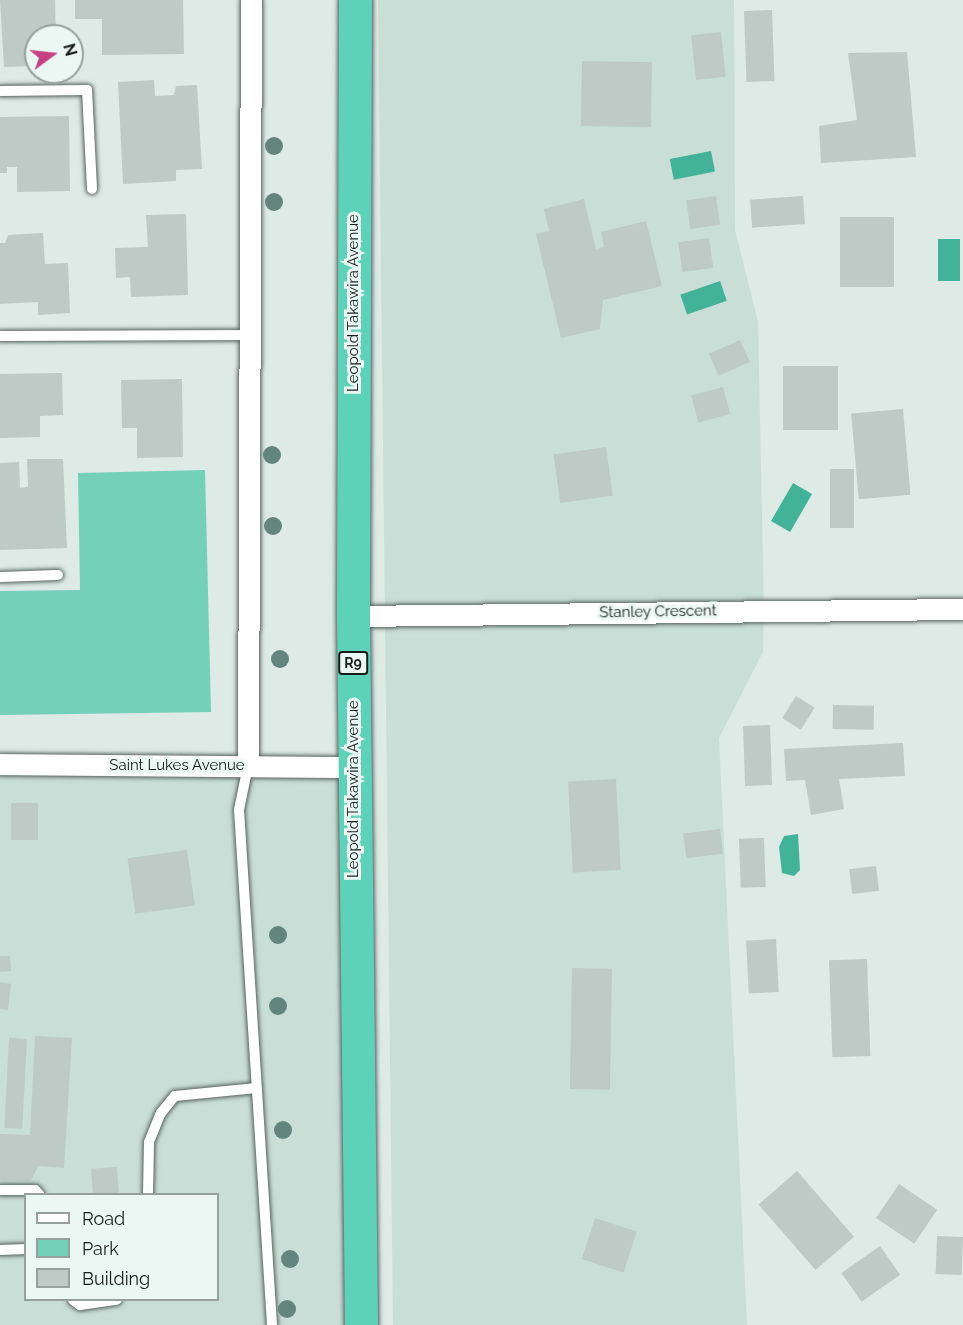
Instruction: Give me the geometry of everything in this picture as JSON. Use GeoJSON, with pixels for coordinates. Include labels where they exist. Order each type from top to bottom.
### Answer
{"type":"FeatureCollection","features":[{"type":"Feature","properties":{"kind":"highway","name":"Leopold Takawira Avenue"},"geometry":{"type":"LineString","coordinates":[[355,0],[352,616],[361,1325]]}},
{"type":"Feature","properties":{"kind":"street"},"geometry":{"type":"LineString","coordinates":[[248,766],[250,0]]}},
{"type":"Feature","properties":{"kind":"street","name":"Stanley Crescent"},"geometry":{"type":"LineString","coordinates":[[352,616],[963,609]]}},
{"type":"Feature","properties":{"kind":"street","name":"Saint Lukes Avenue"},"geometry":{"type":"LineString","coordinates":[[0,764],[354,767]]}},
{"type":"Feature","properties":{"kind":"lane"},"geometry":{"type":"LineString","coordinates":[[0,91],[87,90],[92,189]]}},
{"type":"Feature","properties":{"kind":"lane"},"geometry":{"type":"LineString","coordinates":[[0,336],[250,335]]}},
{"type":"Feature","properties":{"kind":"lane"},"geometry":{"type":"LineString","coordinates":[[0,577],[58,575]]}},
{"type":"Feature","properties":{"kind":"lane"},"geometry":{"type":"LineString","coordinates":[[248,766],[239,810],[272,1325]]}},
{"type":"Feature","properties":{"kind":"lane"},"geometry":{"type":"LineString","coordinates":[[148,1193],[149,1142],[161,1113],[175,1096],[257,1088]]}},
{"type":"Feature","properties":{"kind":"lane"},"geometry":{"type":"LineString","coordinates":[[0,1190],[35,1190],[38,1193]]}},
{"type":"Feature","properties":{"kind":"lane"},"geometry":{"type":"LineString","coordinates":[[0,1250],[24,1249]]}},
{"type":"Feature","properties":{"kind":"lane"},"geometry":{"type":"LineString","coordinates":[[75,1301],[80,1305],[105,1301]]}},
{"type":"Feature","properties":{"kind":"shaded area"},"geometry":{"type":"Polygon","coordinates":[[[378,0],[734,0],[735,230],[758,322],[764,613],[763,652],[719,738],[747,1325],[393,1325],[378,0]]]}},
{"type":"Feature","properties":{"kind":"shaded area"},"geometry":{"type":"Polygon","coordinates":[[[711,151],[715,172],[674,180],[670,159],[711,151]]]}},
{"type":"Feature","properties":{"kind":"shaded area"},"geometry":{"type":"Polygon","coordinates":[[[938,239],[960,239],[960,281],[938,281],[938,239]]]}},
{"type":"Feature","properties":{"kind":"shaded area"},"geometry":{"type":"Polygon","coordinates":[[[720,281],[727,301],[687,315],[680,295],[720,281]]]}},
{"type":"Feature","properties":{"kind":"shaded area"},"geometry":{"type":"Polygon","coordinates":[[[793,483],[812,494],[790,532],[771,521],[793,483]]]}},
{"type":"Feature","properties":{"kind":"shaded area"},"geometry":{"type":"Polygon","coordinates":[[[0,774],[344,778],[344,1325],[0,1325],[0,774]]]}},
{"type":"Feature","properties":{"kind":"shaded area"},"geometry":{"type":"Polygon","coordinates":[[[798,834],[800,870],[794,876],[782,873],[779,847],[784,836],[798,834]]]}},
{"type":"Feature","properties":{"kind":"green space"},"geometry":{"type":"Polygon","coordinates":[[[205,470],[211,712],[0,715],[0,591],[80,590],[78,473],[205,470]]]}},
{"type":"Feature","properties":{"kind":"building"},"geometry":{"type":"Polygon","coordinates":[[[0,0],[55,0],[56,24],[24,24],[24,66],[4,67],[0,0]]]}},
{"type":"Feature","properties":{"kind":"building"},"geometry":{"type":"Polygon","coordinates":[[[75,0],[183,0],[184,54],[102,55],[102,19],[75,19],[75,0]]]}},
{"type":"Feature","properties":{"kind":"building"},"geometry":{"type":"Polygon","coordinates":[[[772,10],[774,81],[746,82],[744,11],[772,10]]]}},
{"type":"Feature","properties":{"kind":"building"},"geometry":{"type":"Polygon","coordinates":[[[721,32],[726,77],[696,80],[691,35],[721,32]]]}},
{"type":"Feature","properties":{"kind":"building"},"geometry":{"type":"Polygon","coordinates":[[[907,52],[916,157],[821,163],[819,126],[857,120],[848,53],[907,52]]]}},
{"type":"Feature","properties":{"kind":"building"},"geometry":{"type":"Polygon","coordinates":[[[582,61],[652,62],[651,127],[581,126],[582,61]]]}},
{"type":"Feature","properties":{"kind":"building"},"geometry":{"type":"Polygon","coordinates":[[[154,80],[155,96],[174,95],[176,86],[197,85],[202,169],[176,170],[176,181],[123,184],[118,82],[154,80]]]}},
{"type":"Feature","properties":{"kind":"building"},"geometry":{"type":"Polygon","coordinates":[[[69,116],[70,191],[17,192],[17,167],[7,167],[7,173],[0,173],[0,117],[69,116]]]}},
{"type":"Feature","properties":{"kind":"building"},"geometry":{"type":"Polygon","coordinates":[[[716,196],[720,225],[690,229],[686,200],[716,196]]]}},
{"type":"Feature","properties":{"kind":"building"},"geometry":{"type":"Polygon","coordinates":[[[803,196],[805,224],[752,228],[750,200],[803,196]]]}},
{"type":"Feature","properties":{"kind":"building"},"geometry":{"type":"Polygon","coordinates":[[[584,199],[596,249],[604,247],[601,232],[646,221],[662,286],[603,300],[600,329],[561,338],[536,234],[549,231],[544,209],[584,199]]]}},
{"type":"Feature","properties":{"kind":"building"},"geometry":{"type":"Polygon","coordinates":[[[186,214],[188,295],[131,297],[130,277],[116,278],[115,248],[148,247],[146,215],[186,214]]]}},
{"type":"Feature","properties":{"kind":"building"},"geometry":{"type":"Polygon","coordinates":[[[840,217],[894,217],[894,287],[840,287],[840,217]]]}},
{"type":"Feature","properties":{"kind":"building"},"geometry":{"type":"Polygon","coordinates":[[[43,233],[45,264],[68,263],[70,313],[38,315],[38,302],[0,304],[0,243],[5,243],[8,235],[43,233]]]}},
{"type":"Feature","properties":{"kind":"building"},"geometry":{"type":"Polygon","coordinates":[[[709,238],[713,268],[682,272],[678,242],[709,238]]]}},
{"type":"Feature","properties":{"kind":"building"},"geometry":{"type":"Polygon","coordinates":[[[740,340],[750,362],[719,376],[709,354],[740,340]]]}},
{"type":"Feature","properties":{"kind":"building"},"geometry":{"type":"Polygon","coordinates":[[[783,366],[838,366],[838,430],[783,430],[783,366]]]}},
{"type":"Feature","properties":{"kind":"building"},"geometry":{"type":"Polygon","coordinates":[[[62,373],[63,415],[40,416],[40,437],[0,438],[0,374],[62,373]]]}},
{"type":"Feature","properties":{"kind":"building"},"geometry":{"type":"Polygon","coordinates":[[[182,379],[183,457],[137,458],[137,428],[122,428],[121,380],[182,379]]]}},
{"type":"Feature","properties":{"kind":"building"},"geometry":{"type":"Polygon","coordinates":[[[723,387],[730,414],[698,423],[691,396],[723,387]]]}},
{"type":"Feature","properties":{"kind":"building"},"geometry":{"type":"Polygon","coordinates":[[[903,409],[910,495],[859,499],[851,414],[903,409]]]}},
{"type":"Feature","properties":{"kind":"building"},"geometry":{"type":"Polygon","coordinates":[[[606,447],[613,496],[560,503],[554,454],[606,447]]]}},
{"type":"Feature","properties":{"kind":"building"},"geometry":{"type":"Polygon","coordinates":[[[27,459],[63,459],[67,548],[0,550],[0,463],[19,462],[20,488],[28,487],[27,459]]]}},
{"type":"Feature","properties":{"kind":"building"},"geometry":{"type":"Polygon","coordinates":[[[830,469],[854,469],[854,528],[830,528],[830,469]]]}},
{"type":"Feature","properties":{"kind":"building"},"geometry":{"type":"Polygon","coordinates":[[[796,696],[815,708],[801,730],[782,718],[796,696]]]}},
{"type":"Feature","properties":{"kind":"building"},"geometry":{"type":"Polygon","coordinates":[[[833,705],[874,706],[874,730],[833,729],[833,705]]]}},
{"type":"Feature","properties":{"kind":"building"},"geometry":{"type":"Polygon","coordinates":[[[770,725],[772,785],[745,786],[743,726],[770,725]]]}},
{"type":"Feature","properties":{"kind":"building"},"geometry":{"type":"Polygon","coordinates":[[[903,743],[905,776],[839,779],[844,809],[811,815],[805,780],[786,781],[784,749],[903,743]]]}},
{"type":"Feature","properties":{"kind":"building"},"geometry":{"type":"Polygon","coordinates":[[[616,779],[621,870],[573,872],[568,782],[616,779]]]}},
{"type":"Feature","properties":{"kind":"building"},"geometry":{"type":"Polygon","coordinates":[[[11,803],[38,803],[38,840],[11,840],[11,803]]]}},
{"type":"Feature","properties":{"kind":"building"},"geometry":{"type":"Polygon","coordinates":[[[720,829],[723,854],[686,858],[683,834],[720,829]]]}},
{"type":"Feature","properties":{"kind":"building"},"geometry":{"type":"Polygon","coordinates":[[[764,838],[766,887],[741,888],[739,839],[764,838]]]}},
{"type":"Feature","properties":{"kind":"building"},"geometry":{"type":"Polygon","coordinates":[[[187,850],[195,905],[135,914],[128,858],[187,850]]]}},
{"type":"Feature","properties":{"kind":"building"},"geometry":{"type":"Polygon","coordinates":[[[876,866],[879,891],[852,894],[849,869],[876,866]]]}},
{"type":"Feature","properties":{"kind":"building"},"geometry":{"type":"Polygon","coordinates":[[[776,939],[779,992],[749,993],[746,941],[776,939]]]}},
{"type":"Feature","properties":{"kind":"building"},"geometry":{"type":"Polygon","coordinates":[[[0,956],[10,956],[11,971],[0,972],[0,956]]]}},
{"type":"Feature","properties":{"kind":"building"},"geometry":{"type":"Polygon","coordinates":[[[867,959],[870,1056],[832,1057],[829,960],[867,959]]]}},
{"type":"Feature","properties":{"kind":"building"},"geometry":{"type":"Polygon","coordinates":[[[572,968],[612,969],[610,1090],[570,1089],[572,968]]]}},
{"type":"Feature","properties":{"kind":"building"},"geometry":{"type":"Polygon","coordinates":[[[0,982],[11,984],[8,1010],[0,1009],[0,982]]]}},
{"type":"Feature","properties":{"kind":"building"},"geometry":{"type":"Polygon","coordinates":[[[35,1036],[72,1038],[64,1168],[38,1166],[31,1181],[0,1180],[0,1134],[30,1135],[35,1036]]]}},
{"type":"Feature","properties":{"kind":"building"},"geometry":{"type":"Polygon","coordinates":[[[9,1038],[27,1039],[22,1129],[4,1128],[9,1038]]]}},
{"type":"Feature","properties":{"kind":"building"},"geometry":{"type":"Polygon","coordinates":[[[117,1167],[119,1193],[93,1193],[91,1169],[117,1167]]]}},
{"type":"Feature","properties":{"kind":"building"},"geometry":{"type":"Polygon","coordinates":[[[797,1171],[854,1237],[816,1270],[759,1204],[797,1171]]]}},
{"type":"Feature","properties":{"kind":"building"},"geometry":{"type":"Polygon","coordinates":[[[899,1184],[937,1210],[914,1244],[876,1218],[899,1184]]]}},
{"type":"Feature","properties":{"kind":"building"},"geometry":{"type":"Polygon","coordinates":[[[595,1218],[637,1232],[624,1272],[582,1259],[595,1218]]]}},
{"type":"Feature","properties":{"kind":"building"},"geometry":{"type":"Polygon","coordinates":[[[937,1236],[963,1237],[962,1275],[936,1274],[937,1236]]]}},
{"type":"Feature","properties":{"kind":"building"},"geometry":{"type":"Polygon","coordinates":[[[880,1246],[900,1275],[862,1302],[841,1273],[880,1246]]]}}]}
